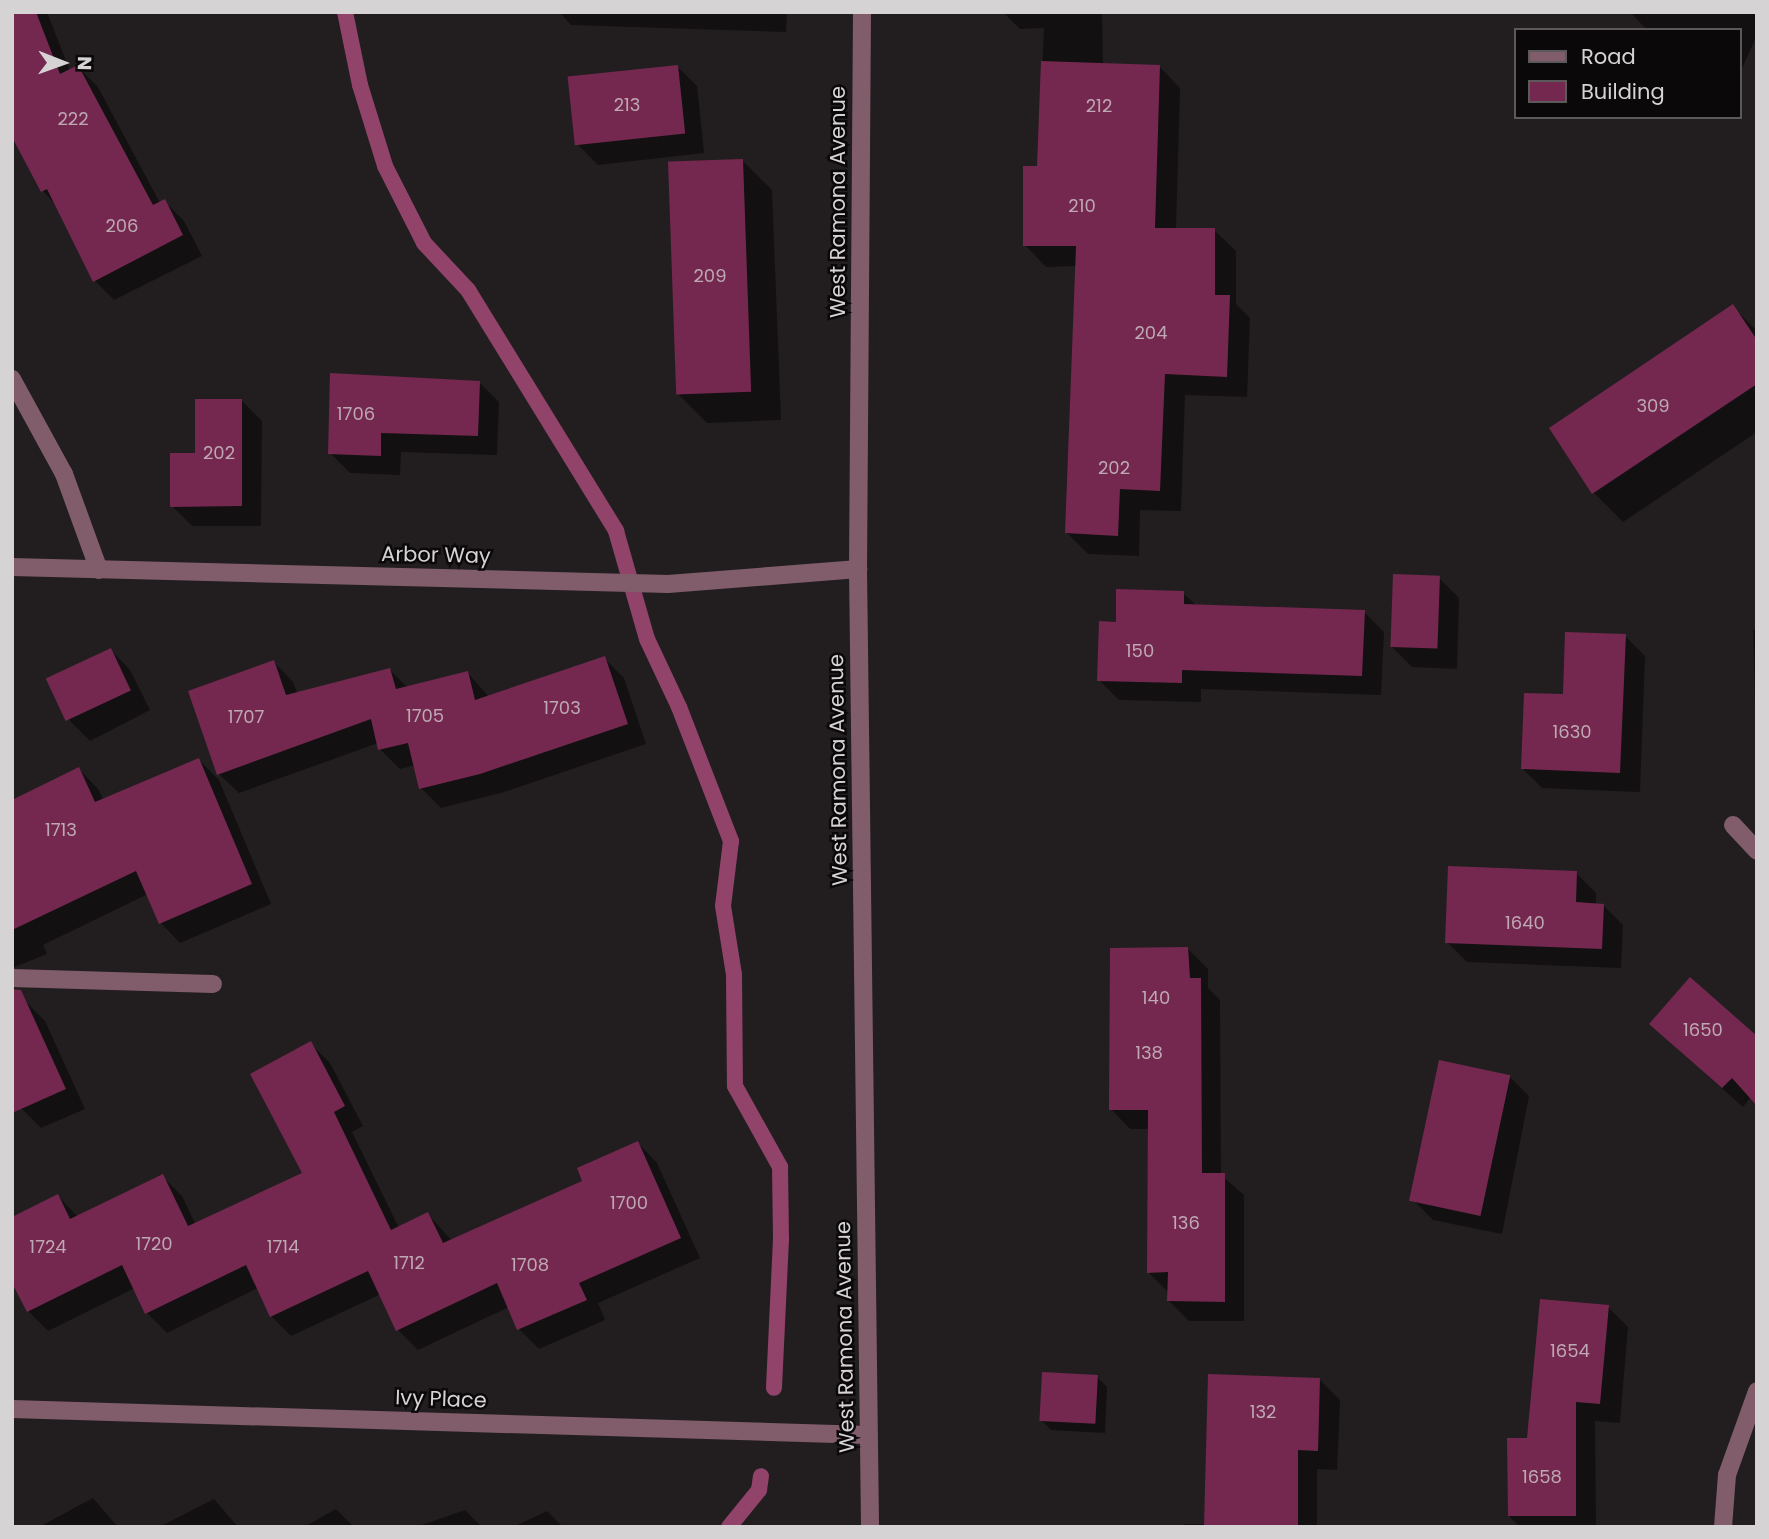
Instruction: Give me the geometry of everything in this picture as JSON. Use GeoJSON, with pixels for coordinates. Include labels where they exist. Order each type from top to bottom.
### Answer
{"type":"FeatureCollection","features":[{"type":"Feature","properties":{"kind":"street","name":"West Ramona Avenue"},"geometry":{"type":"LineString","coordinates":[[862,12],[858,569],[870,1527]]}},
{"type":"Feature","properties":{"kind":"street"},"geometry":{"type":"LineString","coordinates":[[12,379],[64,474],[99,570]]}},
{"type":"Feature","properties":{"kind":"street","name":"Arbor Way"},"geometry":{"type":"LineString","coordinates":[[12,567],[668,584],[858,569]]}},
{"type":"Feature","properties":{"kind":"street"},"geometry":{"type":"LineString","coordinates":[[1733,825],[1757,851]]}},
{"type":"Feature","properties":{"kind":"street"},"geometry":{"type":"LineString","coordinates":[[12,978],[213,984]]}},
{"type":"Feature","properties":{"kind":"street"},"geometry":{"type":"LineString","coordinates":[[1723,1527],[1727,1475],[1757,1391]]}},
{"type":"Feature","properties":{"kind":"street","name":"Ivy Place"},"geometry":{"type":"LineString","coordinates":[[12,1409],[868,1435]]}},
{"type":"Feature","properties":{"kind":"building"},"geometry":{"type":"Polygon","coordinates":[[[12,12],[36,12],[60,74],[78,65],[153,205],[165,199],[183,235],[93,282],[47,189],[41,192],[12,137],[12,12]]]}},
{"type":"Feature","properties":{"kind":"building"},"geometry":{"type":"Polygon","coordinates":[[[1041,61],[1160,65],[1155,228],[1215,228],[1215,295],[1230,295],[1227,377],[1165,374],[1160,491],[1120,489],[1118,536],[1065,533],[1076,246],[1023,246],[1023,166],[1037,166],[1041,61]]]}},
{"type":"Feature","properties":{"kind":"building"},"geometry":{"type":"Polygon","coordinates":[[[678,65],[685,134],[575,145],[568,77],[678,65]]]}},
{"type":"Feature","properties":{"kind":"building"},"geometry":{"type":"Polygon","coordinates":[[[743,159],[751,392],[676,394],[668,162],[743,159]]]}},
{"type":"Feature","properties":{"kind":"building"},"geometry":{"type":"Polygon","coordinates":[[[1733,304],[1757,340],[1757,384],[1592,494],[1549,428],[1733,304]]]}},
{"type":"Feature","properties":{"kind":"building"},"geometry":{"type":"Polygon","coordinates":[[[330,373],[480,381],[478,436],[381,433],[381,456],[328,454],[330,373]]]}},
{"type":"Feature","properties":{"kind":"building"},"geometry":{"type":"Polygon","coordinates":[[[195,399],[242,399],[242,506],[170,507],[170,453],[195,453],[195,399]]]}},
{"type":"Feature","properties":{"kind":"building"},"geometry":{"type":"Polygon","coordinates":[[[1393,574],[1440,576],[1437,649],[1390,647],[1393,574]]]}},
{"type":"Feature","properties":{"kind":"building"},"geometry":{"type":"Polygon","coordinates":[[[1116,589],[1184,591],[1184,604],[1365,610],[1362,676],[1182,670],[1182,683],[1097,681],[1099,621],[1116,622],[1116,589]]]}},
{"type":"Feature","properties":{"kind":"building"},"geometry":{"type":"Polygon","coordinates":[[[1565,632],[1626,634],[1620,773],[1521,769],[1524,693],[1563,694],[1565,632]]]}},
{"type":"Feature","properties":{"kind":"building"},"geometry":{"type":"Polygon","coordinates":[[[111,648],[131,691],[66,721],[46,678],[111,648]]]}},
{"type":"Feature","properties":{"kind":"building"},"geometry":{"type":"Polygon","coordinates":[[[605,656],[628,724],[480,774],[419,789],[408,743],[378,750],[371,719],[217,775],[188,691],[274,660],[286,695],[390,668],[396,689],[468,671],[475,700],[605,656]]]}},
{"type":"Feature","properties":{"kind":"building"},"geometry":{"type":"Polygon","coordinates":[[[199,758],[252,884],[159,924],[136,871],[12,930],[12,800],[79,767],[95,802],[199,758]]]}},
{"type":"Feature","properties":{"kind":"building"},"geometry":{"type":"Polygon","coordinates":[[[1448,866],[1577,871],[1576,902],[1604,904],[1602,949],[1445,943],[1448,866]]]}},
{"type":"Feature","properties":{"kind":"building"},"geometry":{"type":"Polygon","coordinates":[[[1188,947],[1190,978],[1201,978],[1202,1173],[1225,1173],[1225,1302],[1167,1301],[1168,1272],[1147,1273],[1148,1110],[1109,1110],[1110,948],[1188,947]]]}},
{"type":"Feature","properties":{"kind":"building"},"geometry":{"type":"Polygon","coordinates":[[[1690,977],[1757,1036],[1757,1106],[1732,1078],[1722,1088],[1649,1024],[1690,977]]]}},
{"type":"Feature","properties":{"kind":"building"},"geometry":{"type":"Polygon","coordinates":[[[12,989],[21,990],[66,1089],[12,1113],[12,989]]]}},
{"type":"Feature","properties":{"kind":"building"},"geometry":{"type":"Polygon","coordinates":[[[311,1041],[345,1106],[334,1112],[391,1230],[428,1212],[443,1243],[582,1181],[577,1168],[638,1141],[681,1238],[579,1283],[587,1300],[517,1330],[497,1283],[396,1331],[368,1271],[270,1317],[246,1265],[145,1314],[122,1265],[27,1312],[12,1283],[12,1217],[58,1194],[70,1219],[163,1174],[188,1226],[302,1173],[250,1074],[311,1041]]]}},
{"type":"Feature","properties":{"kind":"building"},"geometry":{"type":"Polygon","coordinates":[[[1439,1060],[1510,1075],[1480,1216],[1409,1201],[1439,1060]]]}},
{"type":"Feature","properties":{"kind":"building"},"geometry":{"type":"Polygon","coordinates":[[[1540,1299],[1609,1305],[1600,1404],[1576,1402],[1576,1516],[1508,1516],[1507,1438],[1527,1438],[1540,1299]]]}},
{"type":"Feature","properties":{"kind":"building"},"geometry":{"type":"Polygon","coordinates":[[[1042,1372],[1098,1375],[1095,1424],[1039,1421],[1042,1372]]]}},
{"type":"Feature","properties":{"kind":"building"},"geometry":{"type":"Polygon","coordinates":[[[1208,1374],[1320,1378],[1318,1451],[1298,1450],[1298,1527],[1204,1527],[1208,1374]]]}},
{"type":"Feature","properties":{"kind":"waterway"},"geometry":{"type":"LineString","coordinates":[[345,12],[360,85],[385,166],[424,243],[468,290],[616,531],[647,639],[679,707],[731,841],[723,906],[734,975],[735,1086],[780,1167],[781,1239],[774,1388]]}},
{"type":"Feature","properties":{"kind":"waterway"},"geometry":{"type":"LineString","coordinates":[[729,1527],[759,1490],[761,1476]]}}]}
